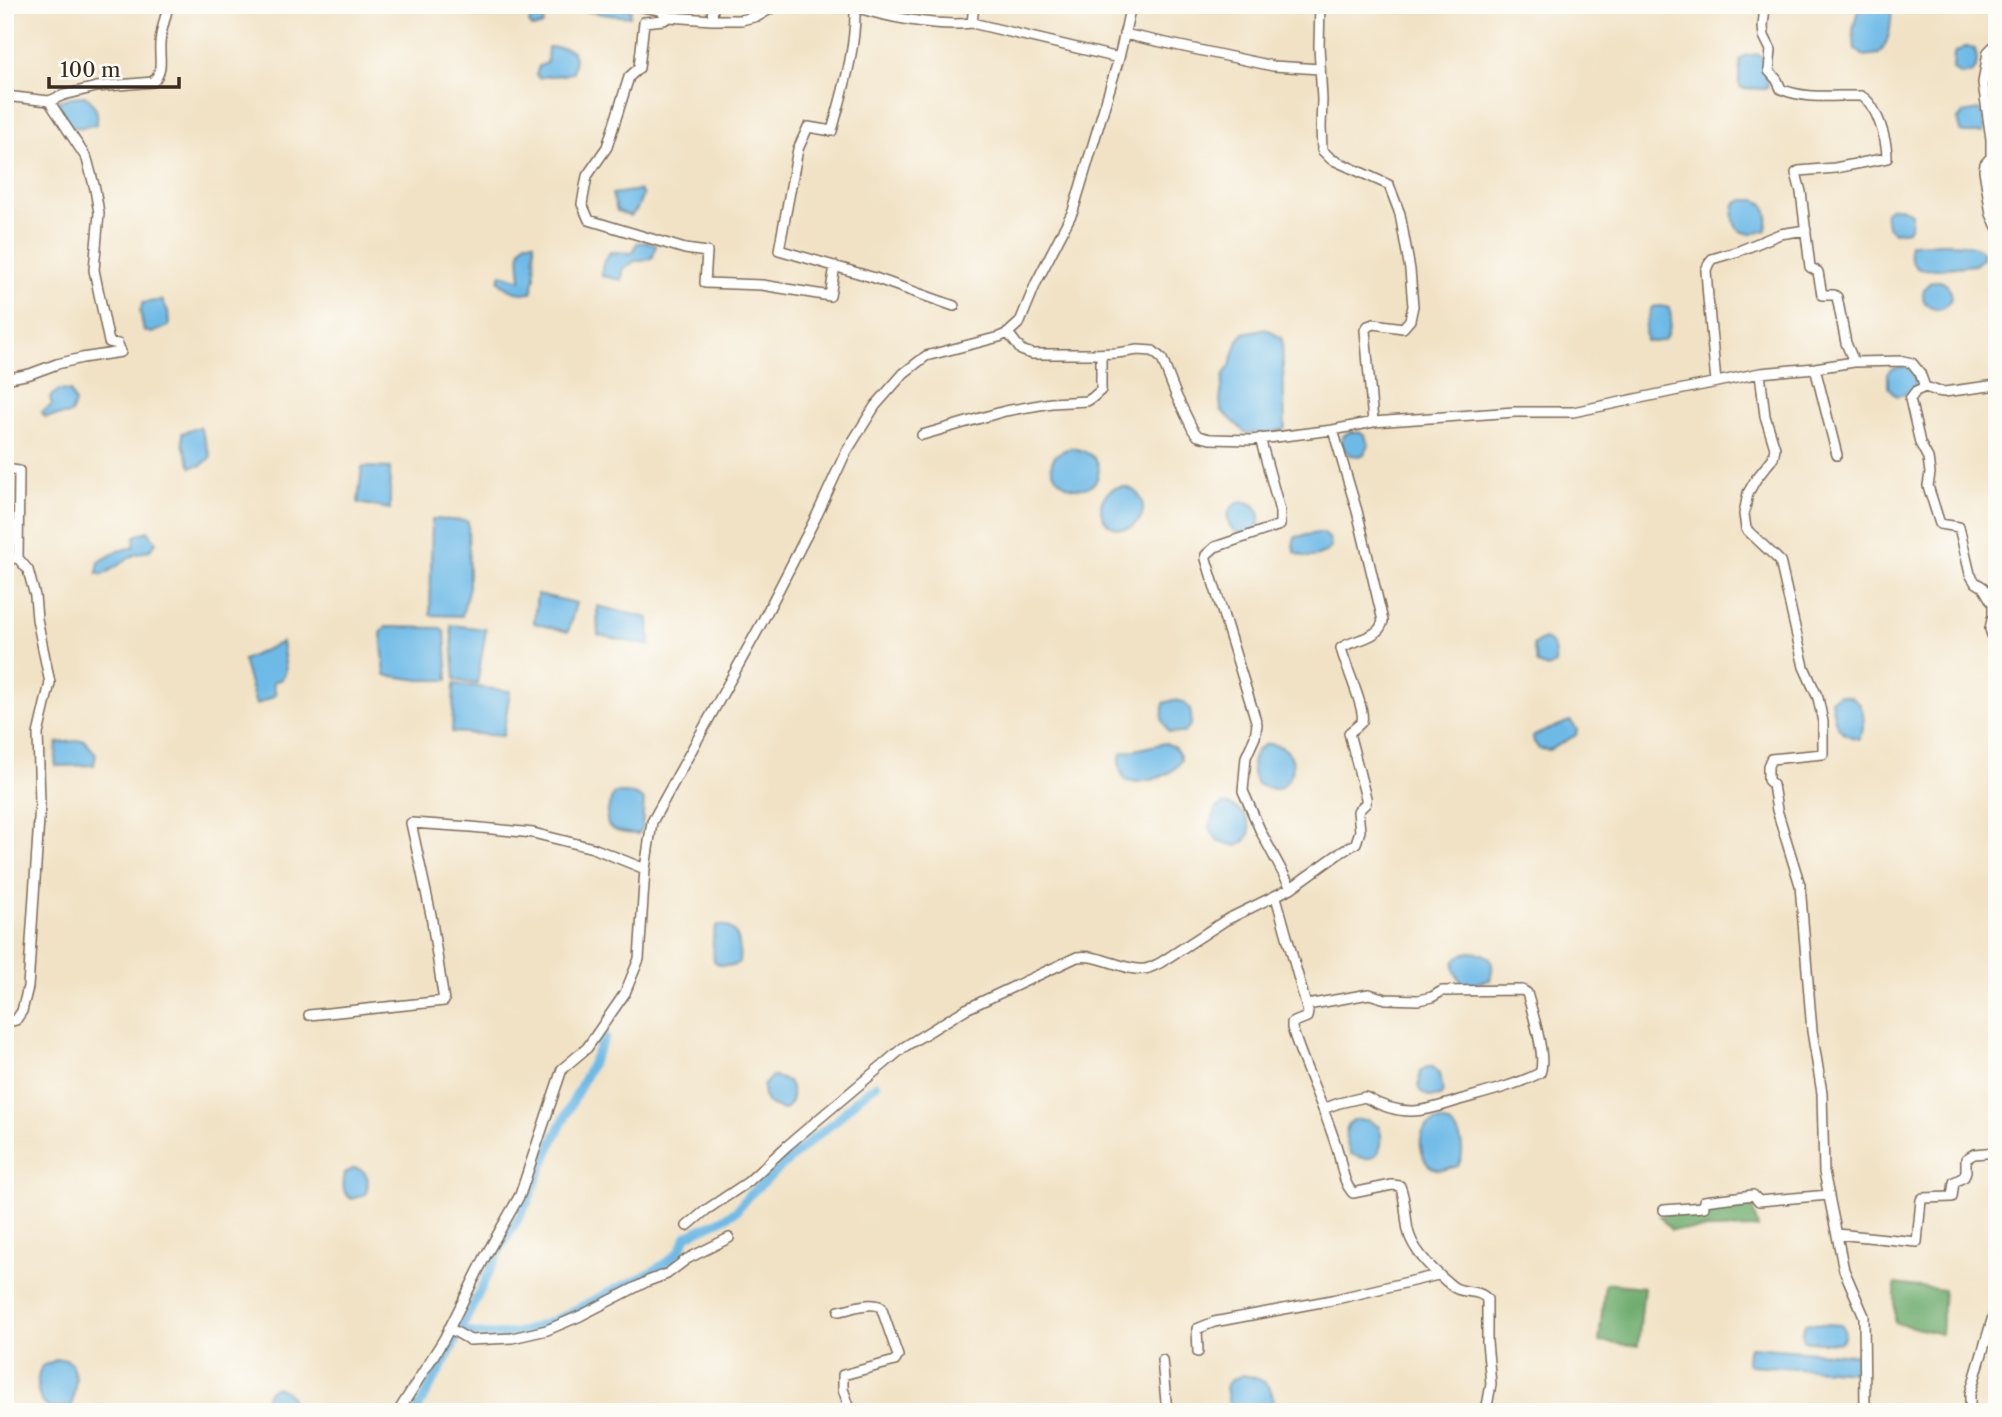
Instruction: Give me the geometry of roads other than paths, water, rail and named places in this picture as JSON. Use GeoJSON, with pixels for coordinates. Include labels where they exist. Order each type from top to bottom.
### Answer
{"type":"FeatureCollection","features":[{"type":"Feature","properties":{"kind":"street"},"geometry":{"type":"LineString","coordinates":[[5,96],[49,101],[96,87],[153,82],[159,75],[160,44],[168,5]]}},
{"type":"Feature","properties":{"kind":"street"},"geometry":{"type":"LineString","coordinates":[[632,5],[660,10],[669,17]]}},
{"type":"Feature","properties":{"kind":"street"},"geometry":{"type":"LineString","coordinates":[[712,20],[713,5]]}},
{"type":"Feature","properties":{"kind":"street"},"geometry":{"type":"LineString","coordinates":[[777,5],[758,16],[741,20],[669,17],[643,22],[639,68],[629,77],[607,147],[587,176],[582,204],[589,220],[685,249],[707,252],[705,283],[762,285],[830,296],[835,266]]}},
{"type":"Feature","properties":{"kind":"street"},"geometry":{"type":"LineString","coordinates":[[972,23],[974,5]]}},
{"type":"Feature","properties":{"kind":"street"},"geometry":{"type":"LineString","coordinates":[[398,1412],[449,1328],[520,1195],[562,1069],[587,1048],[625,993],[639,959],[645,869],[652,822],[760,626],[845,454],[875,406],[904,373],[926,356],[1011,336],[1020,322],[1036,283],[1073,211],[1119,58],[1131,5]]}},
{"type":"Feature","properties":{"kind":"street"},"geometry":{"type":"LineString","coordinates":[[1320,5],[1322,150],[1331,159],[1389,185],[1401,214],[1410,270],[1413,306],[1410,320],[1403,328],[1374,324],[1365,330],[1373,422]]}},
{"type":"Feature","properties":{"kind":"street"},"geometry":{"type":"LineString","coordinates":[[1765,5],[1763,27],[1771,50],[1769,71],[1781,89],[1806,95],[1861,96],[1868,100],[1882,130],[1887,155],[1885,159],[1835,168],[1797,171],[1810,267],[1818,272],[1822,295],[1837,297],[1846,343],[1854,362]]}},
{"type":"Feature","properties":{"kind":"street"},"geometry":{"type":"LineString","coordinates":[[954,306],[779,250],[799,149],[808,127],[832,131],[848,71],[855,20],[852,6],[879,14],[952,25],[972,23],[1119,58]]}},
{"type":"Feature","properties":{"kind":"street"},"geometry":{"type":"LineString","coordinates":[[1124,34],[1273,66],[1320,69]]}},
{"type":"Feature","properties":{"kind":"street"},"geometry":{"type":"LineString","coordinates":[[1997,47],[1994,46],[1988,52],[1983,83],[1994,157],[1984,164],[1984,170],[1991,215],[1997,227]]}},
{"type":"Feature","properties":{"kind":"street"},"geometry":{"type":"LineString","coordinates":[[5,379],[30,374],[57,363],[121,352],[118,344],[109,342],[94,270],[99,212],[87,159],[49,101]]}},
{"type":"Feature","properties":{"kind":"street"},"geometry":{"type":"LineString","coordinates":[[1716,382],[1706,270],[1709,263],[1712,259],[1780,234],[1805,230]]}},
{"type":"Feature","properties":{"kind":"street"},"geometry":{"type":"LineString","coordinates":[[1011,336],[1021,350],[1032,354],[1101,354],[1138,349],[1159,354],[1190,425],[1203,439],[1260,439],[1373,422],[1515,412],[1573,412],[1760,373],[1854,362],[1912,363],[1920,373],[1925,387]]}},
{"type":"Feature","properties":{"kind":"street"},"geometry":{"type":"LineString","coordinates":[[922,435],[1005,411],[1051,403],[1087,401],[1101,390],[1101,354]]}},
{"type":"Feature","properties":{"kind":"street"},"geometry":{"type":"LineString","coordinates":[[1815,368],[1837,455]]}},
{"type":"Feature","properties":{"kind":"street"},"geometry":{"type":"LineString","coordinates":[[1760,373],[1765,416],[1774,448],[1773,458],[1748,493],[1744,514],[1746,529],[1780,561],[1804,667],[1818,698],[1823,722],[1823,754],[1771,759],[1768,780],[1773,785],[1777,810],[1800,885],[1812,1031],[1822,1093],[1824,1172],[1844,1270],[1864,1316],[1865,1412]]}},
{"type":"Feature","properties":{"kind":"street"},"geometry":{"type":"LineString","coordinates":[[1997,385],[1944,392],[1925,387],[1916,391],[1910,399],[1920,443],[1928,458],[1931,498],[1940,524],[1959,527],[1970,574],[1975,582],[1983,587],[1993,604],[1990,629],[1997,651]]}},
{"type":"Feature","properties":{"kind":"street"},"geometry":{"type":"LineString","coordinates":[[687,1226],[748,1182],[904,1047],[966,1009],[1077,957],[1092,957],[1137,969],[1149,968],[1226,920],[1291,888],[1356,843],[1360,831],[1358,811],[1366,803],[1366,798],[1349,736],[1351,730],[1362,720],[1361,706],[1341,648],[1375,633],[1382,621],[1357,511],[1333,430]]}},
{"type":"Feature","properties":{"kind":"street"},"geometry":{"type":"LineString","coordinates":[[1260,439],[1280,511],[1280,525],[1215,547],[1206,555],[1206,559],[1258,724],[1246,757],[1243,791],[1291,888]]}},
{"type":"Feature","properties":{"kind":"street"},"geometry":{"type":"LineString","coordinates":[[5,469],[19,471],[18,558],[28,570],[35,596],[50,683],[38,734],[40,804],[28,987],[22,1011],[16,1020],[5,1022]]}},
{"type":"Feature","properties":{"kind":"street"},"geometry":{"type":"LineString","coordinates":[[5,559],[18,558]]}},
{"type":"Feature","properties":{"kind":"street"},"geometry":{"type":"LineString","coordinates":[[309,1015],[444,1001],[431,915],[411,823],[533,834],[593,848],[645,869]]}},
{"type":"Feature","properties":{"kind":"street"},"geometry":{"type":"LineString","coordinates":[[1276,897],[1308,1012],[1307,1017],[1293,1023],[1291,1027],[1332,1132],[1350,1191],[1353,1193],[1395,1184],[1400,1186],[1404,1195],[1410,1240],[1438,1275],[1456,1290],[1480,1293],[1487,1298],[1491,1384],[1486,1412]]}},
{"type":"Feature","properties":{"kind":"street"},"geometry":{"type":"LineString","coordinates":[[1307,1005],[1370,994],[1385,999],[1418,1000],[1432,997],[1441,991],[1522,990],[1527,993],[1541,1051],[1540,1073],[1510,1085],[1420,1111],[1398,1110],[1365,1097],[1323,1109]]}},
{"type":"Feature","properties":{"kind":"street"},"geometry":{"type":"LineString","coordinates":[[1837,1234],[1917,1242],[1921,1200],[1952,1197],[1954,1182],[1964,1177],[1966,1159],[1974,1154],[1997,1152]]}},
{"type":"Feature","properties":{"kind":"street"},"geometry":{"type":"LineString","coordinates":[[1664,1210],[1704,1207],[1704,1201],[1753,1195],[1759,1201],[1829,1195]]}},
{"type":"Feature","properties":{"kind":"street"},"geometry":{"type":"LineString","coordinates":[[449,1328],[470,1340],[512,1338],[547,1329],[667,1274],[687,1259],[729,1238]]}},
{"type":"Feature","properties":{"kind":"street"},"geometry":{"type":"LineString","coordinates":[[1198,1352],[1196,1329],[1214,1322],[1307,1306],[1438,1275]]}},
{"type":"Feature","properties":{"kind":"street"},"geometry":{"type":"LineString","coordinates":[[1970,1412],[1970,1394],[1997,1303]]}},
{"type":"Feature","properties":{"kind":"street"},"geometry":{"type":"LineString","coordinates":[[839,1311],[870,1304],[881,1307],[898,1356],[898,1360],[843,1375],[843,1388],[851,1412]]}},
{"type":"Feature","properties":{"kind":"street"},"geometry":{"type":"LineString","coordinates":[[1163,1360],[1167,1412]]}},
{"type":"Feature","properties":{"kind":"water"},"geometry":{"type":"Polygon","coordinates":[[[534,5],[605,5],[631,10],[630,16],[620,16],[567,8],[546,10],[543,25],[533,28],[529,23],[534,5]]]}},
{"type":"Feature","properties":{"kind":"water"},"geometry":{"type":"Polygon","coordinates":[[[1859,5],[1892,5],[1888,37],[1879,54],[1864,56],[1855,49],[1853,30],[1859,5]]]}},
{"type":"Feature","properties":{"kind":"water"},"geometry":{"type":"Polygon","coordinates":[[[1967,46],[1975,49],[1976,68],[1971,73],[1960,75],[1953,69],[1954,53],[1967,46]]]}},
{"type":"Feature","properties":{"kind":"water"},"geometry":{"type":"Polygon","coordinates":[[[548,47],[572,51],[575,58],[573,72],[539,78],[536,75],[539,66],[547,63],[548,47]]]}},
{"type":"Feature","properties":{"kind":"water"},"geometry":{"type":"Polygon","coordinates":[[[1757,54],[1764,59],[1768,85],[1765,89],[1741,88],[1740,60],[1744,56],[1757,54]]]}},
{"type":"Feature","properties":{"kind":"water"},"geometry":{"type":"Polygon","coordinates":[[[85,96],[95,108],[96,124],[74,127],[64,118],[58,101],[85,96]]]}},
{"type":"Feature","properties":{"kind":"water"},"geometry":{"type":"Polygon","coordinates":[[[1979,110],[1984,121],[1983,133],[1961,131],[1958,119],[1963,113],[1979,110]]]}},
{"type":"Feature","properties":{"kind":"water"},"geometry":{"type":"Polygon","coordinates":[[[639,190],[643,195],[631,216],[617,211],[612,194],[639,190]]]}},
{"type":"Feature","properties":{"kind":"water"},"geometry":{"type":"Polygon","coordinates":[[[1756,200],[1764,204],[1768,215],[1766,230],[1745,233],[1735,225],[1736,202],[1756,200]]]}},
{"type":"Feature","properties":{"kind":"water"},"geometry":{"type":"Polygon","coordinates":[[[1900,207],[1911,213],[1911,225],[1908,230],[1894,232],[1887,226],[1885,212],[1889,208],[1900,207]]]}},
{"type":"Feature","properties":{"kind":"water"},"geometry":{"type":"Polygon","coordinates":[[[526,242],[534,242],[535,277],[531,293],[521,293],[499,281],[501,274],[521,280],[520,255],[526,242]]]}},
{"type":"Feature","properties":{"kind":"water"},"geometry":{"type":"Polygon","coordinates":[[[637,243],[656,245],[653,257],[635,261],[623,269],[622,280],[602,276],[602,266],[610,252],[633,253],[637,243]]]}},
{"type":"Feature","properties":{"kind":"water"},"geometry":{"type":"Polygon","coordinates":[[[1910,244],[1968,245],[1982,251],[1982,259],[1975,265],[1919,269],[1911,258],[1910,244]]]}},
{"type":"Feature","properties":{"kind":"water"},"geometry":{"type":"Polygon","coordinates":[[[1937,281],[1947,285],[1951,295],[1947,305],[1937,309],[1927,305],[1923,295],[1927,285],[1937,281]]]}},
{"type":"Feature","properties":{"kind":"water"},"geometry":{"type":"Polygon","coordinates":[[[162,300],[168,311],[169,326],[152,333],[144,331],[140,311],[143,303],[162,300]]]}},
{"type":"Feature","properties":{"kind":"water"},"geometry":{"type":"Polygon","coordinates":[[[1652,307],[1669,308],[1670,312],[1668,332],[1664,340],[1646,341],[1645,328],[1652,307]]]}},
{"type":"Feature","properties":{"kind":"water"},"geometry":{"type":"Polygon","coordinates":[[[1263,329],[1282,339],[1285,428],[1272,433],[1246,433],[1221,410],[1224,374],[1230,366],[1238,340],[1244,333],[1263,329]]]}},
{"type":"Feature","properties":{"kind":"water"},"geometry":{"type":"Polygon","coordinates":[[[1908,367],[1914,372],[1916,384],[1908,393],[1896,396],[1888,387],[1888,373],[1908,367]]]}},
{"type":"Feature","properties":{"kind":"water"},"geometry":{"type":"Polygon","coordinates":[[[59,390],[70,391],[75,403],[71,414],[45,417],[42,412],[52,405],[50,397],[59,390]]]}},
{"type":"Feature","properties":{"kind":"water"},"geometry":{"type":"Polygon","coordinates":[[[200,427],[211,457],[202,465],[191,467],[182,433],[200,427]]]}},
{"type":"Feature","properties":{"kind":"water"},"geometry":{"type":"Polygon","coordinates":[[[1350,432],[1364,435],[1369,445],[1364,454],[1351,455],[1344,450],[1343,437],[1350,432]]]}},
{"type":"Feature","properties":{"kind":"water"},"geometry":{"type":"Polygon","coordinates":[[[1071,448],[1087,453],[1098,464],[1097,480],[1093,484],[1073,488],[1056,477],[1052,461],[1058,453],[1071,448]]]}},
{"type":"Feature","properties":{"kind":"water"},"geometry":{"type":"Polygon","coordinates":[[[362,467],[390,468],[390,509],[358,503],[362,467]]]}},
{"type":"Feature","properties":{"kind":"water"},"geometry":{"type":"Polygon","coordinates":[[[1122,487],[1137,493],[1143,508],[1137,523],[1122,529],[1107,523],[1101,508],[1107,493],[1122,487]]]}},
{"type":"Feature","properties":{"kind":"water"},"geometry":{"type":"Polygon","coordinates":[[[1244,502],[1255,507],[1260,518],[1255,529],[1244,534],[1233,529],[1228,518],[1233,507],[1244,502]]]}},
{"type":"Feature","properties":{"kind":"water"},"geometry":{"type":"Polygon","coordinates":[[[432,519],[468,521],[469,586],[462,616],[430,615],[432,519]]]}},
{"type":"Feature","properties":{"kind":"water"},"geometry":{"type":"Polygon","coordinates":[[[148,531],[156,542],[150,550],[134,555],[103,575],[97,573],[99,562],[118,551],[134,547],[135,536],[148,531]]]}},
{"type":"Feature","properties":{"kind":"water"},"geometry":{"type":"Polygon","coordinates":[[[1318,533],[1329,538],[1331,547],[1327,551],[1319,556],[1309,557],[1295,552],[1295,537],[1318,533]]]}},
{"type":"Feature","properties":{"kind":"water"},"geometry":{"type":"Polygon","coordinates":[[[537,594],[576,603],[568,632],[534,623],[537,594]]]}},
{"type":"Feature","properties":{"kind":"water"},"geometry":{"type":"Polygon","coordinates":[[[597,606],[649,618],[650,646],[598,635],[597,606]]]}},
{"type":"Feature","properties":{"kind":"water"},"geometry":{"type":"Polygon","coordinates":[[[451,625],[486,629],[477,684],[455,680],[451,625]]]}},
{"type":"Feature","properties":{"kind":"water"},"geometry":{"type":"Polygon","coordinates":[[[386,627],[441,628],[445,633],[448,680],[420,680],[385,675],[381,633],[386,627]]]}},
{"type":"Feature","properties":{"kind":"water"},"geometry":{"type":"Polygon","coordinates":[[[1544,639],[1550,642],[1555,652],[1555,664],[1548,668],[1537,664],[1533,645],[1544,639]]]}},
{"type":"Feature","properties":{"kind":"water"},"geometry":{"type":"Polygon","coordinates":[[[282,642],[286,671],[282,679],[273,682],[276,695],[256,705],[243,660],[282,642]]]}},
{"type":"Feature","properties":{"kind":"water"},"geometry":{"type":"Polygon","coordinates":[[[454,684],[510,691],[503,736],[452,732],[454,684]]]}},
{"type":"Feature","properties":{"kind":"water"},"geometry":{"type":"Polygon","coordinates":[[[1839,695],[1854,699],[1862,708],[1863,725],[1859,739],[1845,734],[1837,726],[1831,700],[1839,695]]]}},
{"type":"Feature","properties":{"kind":"water"},"geometry":{"type":"Polygon","coordinates":[[[1173,700],[1185,704],[1190,710],[1191,724],[1184,733],[1169,732],[1162,720],[1164,703],[1173,700]]]}},
{"type":"Feature","properties":{"kind":"water"},"geometry":{"type":"Polygon","coordinates":[[[1570,721],[1577,729],[1576,735],[1549,750],[1539,749],[1534,742],[1535,735],[1570,721]]]}},
{"type":"Feature","properties":{"kind":"water"},"geometry":{"type":"Polygon","coordinates":[[[84,740],[96,754],[94,765],[55,766],[57,743],[84,740]]]}},
{"type":"Feature","properties":{"kind":"water"},"geometry":{"type":"Polygon","coordinates":[[[1165,743],[1173,747],[1181,760],[1172,771],[1157,778],[1126,781],[1119,760],[1122,753],[1165,743]]]}},
{"type":"Feature","properties":{"kind":"water"},"geometry":{"type":"Polygon","coordinates":[[[1267,744],[1284,749],[1290,754],[1292,761],[1290,776],[1278,789],[1257,784],[1253,772],[1254,755],[1267,744]]]}},
{"type":"Feature","properties":{"kind":"water"},"geometry":{"type":"Polygon","coordinates":[[[614,793],[634,794],[644,800],[642,828],[638,834],[618,832],[608,825],[607,813],[614,793]]]}},
{"type":"Feature","properties":{"kind":"water"},"geometry":{"type":"Polygon","coordinates":[[[1223,804],[1238,810],[1248,821],[1249,835],[1237,846],[1218,841],[1209,827],[1216,808],[1223,804]]]}},
{"type":"Feature","properties":{"kind":"water"},"geometry":{"type":"Polygon","coordinates":[[[717,925],[730,928],[737,937],[739,962],[734,966],[720,965],[714,961],[713,938],[717,925]]]}},
{"type":"Feature","properties":{"kind":"water"},"geometry":{"type":"Polygon","coordinates":[[[1470,952],[1490,959],[1490,980],[1463,984],[1459,979],[1454,969],[1455,960],[1470,952]]]}},
{"type":"Feature","properties":{"kind":"water"},"geometry":{"type":"Polygon","coordinates":[[[1433,1067],[1440,1074],[1443,1092],[1440,1096],[1428,1096],[1419,1089],[1420,1071],[1433,1067]]]}},
{"type":"Feature","properties":{"kind":"water"},"geometry":{"type":"Polygon","coordinates":[[[772,1076],[788,1081],[790,1085],[791,1100],[784,1110],[771,1105],[764,1096],[763,1086],[772,1076]]]}},
{"type":"Feature","properties":{"kind":"water"},"geometry":{"type":"Polygon","coordinates":[[[1353,1120],[1368,1120],[1379,1127],[1381,1146],[1374,1156],[1364,1158],[1351,1154],[1346,1136],[1347,1128],[1353,1120]]]}},
{"type":"Feature","properties":{"kind":"water"},"geometry":{"type":"Polygon","coordinates":[[[1438,1121],[1451,1126],[1460,1137],[1462,1152],[1458,1166],[1436,1169],[1424,1158],[1422,1135],[1427,1127],[1438,1121]]]}},
{"type":"Feature","properties":{"kind":"water"},"geometry":{"type":"Polygon","coordinates":[[[354,1168],[366,1174],[368,1185],[366,1194],[352,1199],[344,1191],[343,1184],[345,1173],[354,1168]]]}},
{"type":"Feature","properties":{"kind":"water"},"geometry":{"type":"Polygon","coordinates":[[[1806,1323],[1842,1325],[1844,1337],[1838,1343],[1805,1341],[1803,1332],[1806,1323]]]}},
{"type":"Feature","properties":{"kind":"water"},"geometry":{"type":"Polygon","coordinates":[[[1750,1347],[1856,1355],[1860,1357],[1861,1370],[1858,1372],[1750,1365],[1747,1363],[1750,1347]]]}},
{"type":"Feature","properties":{"kind":"water"},"geometry":{"type":"Polygon","coordinates":[[[58,1359],[66,1359],[71,1363],[76,1379],[72,1406],[50,1409],[39,1395],[38,1378],[42,1366],[58,1359]]]}},
{"type":"Feature","properties":{"kind":"water"},"geometry":{"type":"Polygon","coordinates":[[[1242,1375],[1268,1385],[1273,1395],[1273,1412],[1230,1412],[1226,1386],[1242,1375]]]}},
{"type":"Feature","properties":{"kind":"water"},"geometry":{"type":"Polygon","coordinates":[[[275,1387],[290,1395],[292,1405],[285,1412],[268,1412],[267,1394],[275,1387]]]}},
{"type":"Feature","properties":{"kind":"waterway"},"geometry":{"type":"LineString","coordinates":[[416,1412],[527,1203],[552,1143],[605,1037]]}},
{"type":"Feature","properties":{"kind":"waterway"},"geometry":{"type":"LineString","coordinates":[[461,1330],[494,1335],[537,1327],[653,1271],[680,1250],[686,1236],[736,1211],[748,1196],[876,1085]]}}]}
